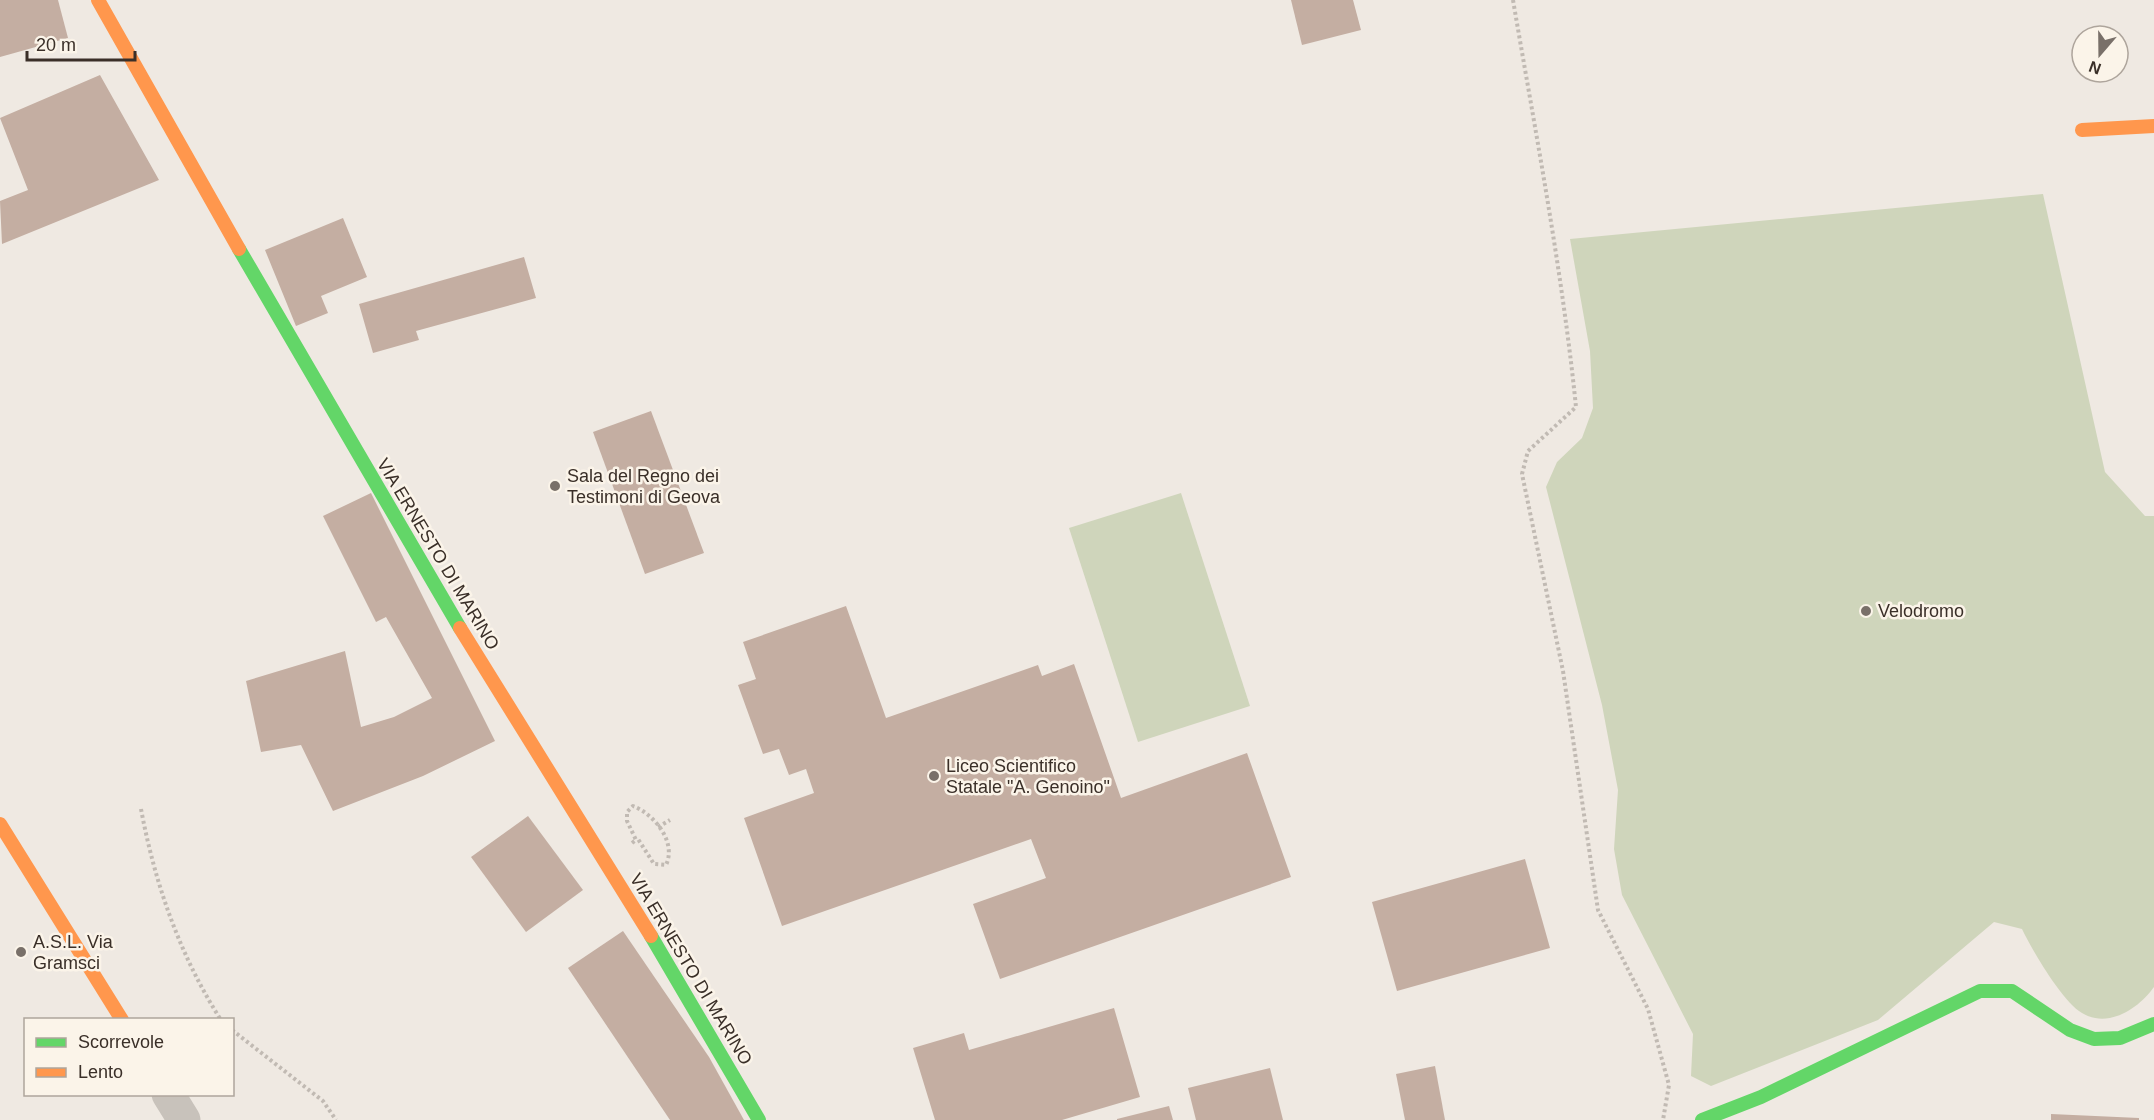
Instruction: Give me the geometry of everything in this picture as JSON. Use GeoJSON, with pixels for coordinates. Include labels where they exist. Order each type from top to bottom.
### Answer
{"type":"FeatureCollection","features":[{"type":"Feature","properties":{"kind":"street","name":"VIA ERNESTO DI MARINO"},"geometry":{"type":"LineString","coordinates":[[98,0],[312,379],[519,726],[716,1037],[759,1120]]}},
{"type":"Feature","properties":{"kind":"street"},"geometry":{"type":"LineString","coordinates":[[2082,130],[2154,126]]}},
{"type":"Feature","properties":{"kind":"street"},"geometry":{"type":"LineString","coordinates":[[0,824],[121,1018]]}},
{"type":"Feature","properties":{"kind":"street"},"geometry":{"type":"LineString","coordinates":[[1702,1120],[1761,1097],[1980,991],[2008,990],[2031,1003],[2075,1035],[2101,1041],[2125,1038],[2154,1024]]}},
{"type":"Feature","properties":{"kind":"street"},"geometry":{"type":"LineString","coordinates":[[169,1096],[184,1120]]}},
{"type":"Feature","properties":{"kind":"path"},"geometry":{"type":"LineString","coordinates":[[1513,0],[1558,259],[1576,407],[1528,451],[1522,474],[1563,671],[1598,910],[1648,1009],[1669,1085],[1663,1120]]}},
{"type":"Feature","properties":{"kind":"path"},"geometry":{"type":"LineString","coordinates":[[633,806],[643,810],[658,827],[670,845],[670,855],[666,865],[654,864],[627,821],[627,812],[633,806]]}},
{"type":"Feature","properties":{"kind":"path"},"geometry":{"type":"LineString","coordinates":[[141,809],[149,851],[176,934],[200,987],[220,1018]]}},
{"type":"Feature","properties":{"kind":"path"},"geometry":{"type":"LineString","coordinates":[[658,827],[670,820]]}},
{"type":"Feature","properties":{"kind":"path"},"geometry":{"type":"LineString","coordinates":[[234,1032],[323,1101],[336,1120]]}},
{"type":"Feature","properties":{"kind":"green space","name":"Velodromo"},"geometry":{"type":"Polygon","coordinates":[[[2043,194],[2105,472],[2145,516],[2154,516],[2154,987],[2132,1009],[2122,1014],[2103,1019],[2082,1013],[2057,987],[2022,929],[1994,922],[1878,1020],[1711,1086],[1691,1076],[1693,1034],[1622,895],[1614,849],[1618,790],[1602,705],[1546,487],[1557,462],[1582,438],[1593,408],[1590,351],[1570,239],[2043,194]]]}},
{"type":"Feature","properties":{"kind":"green space"},"geometry":{"type":"Polygon","coordinates":[[[1181,493],[1250,706],[1138,742],[1069,528],[1181,493]]]}},
{"type":"Feature","properties":{"kind":"building"},"geometry":{"type":"Polygon","coordinates":[[[0,0],[58,0],[68,38],[0,57],[0,0]]]}},
{"type":"Feature","properties":{"kind":"building"},"geometry":{"type":"Polygon","coordinates":[[[1291,0],[1353,0],[1361,30],[1302,45],[1291,0]]]}},
{"type":"Feature","properties":{"kind":"building"},"geometry":{"type":"Polygon","coordinates":[[[100,75],[159,180],[2,244],[0,201],[28,190],[0,118],[100,75]]]}},
{"type":"Feature","properties":{"kind":"building"},"geometry":{"type":"Polygon","coordinates":[[[343,218],[367,277],[321,296],[328,313],[296,326],[265,250],[343,218]]]}},
{"type":"Feature","properties":{"kind":"building"},"geometry":{"type":"Polygon","coordinates":[[[524,257],[536,298],[416,331],[419,340],[373,353],[359,304],[524,257]]]}},
{"type":"Feature","properties":{"kind":"building"},"geometry":{"type":"Polygon","coordinates":[[[651,411],[704,553],[645,574],[593,432],[651,411]]]}},
{"type":"Feature","properties":{"kind":"building"},"geometry":{"type":"Polygon","coordinates":[[[371,493],[495,741],[423,776],[333,811],[301,745],[261,752],[246,681],[345,651],[361,727],[394,717],[432,698],[386,617],[376,622],[323,516],[371,493]]]}},
{"type":"Feature","properties":{"kind":"building"},"geometry":{"type":"Polygon","coordinates":[[[846,606],[886,718],[1038,665],[1042,676],[1074,664],[1121,798],[1247,753],[1291,877],[1000,979],[973,904],[1046,878],[1031,839],[782,926],[744,818],[814,793],[806,769],[789,775],[779,749],[763,754],[738,685],[756,679],[743,642],[846,606]]]}},
{"type":"Feature","properties":{"kind":"building"},"geometry":{"type":"Polygon","coordinates":[[[528,816],[583,890],[526,932],[471,857],[528,816]]]}},
{"type":"Feature","properties":{"kind":"building"},"geometry":{"type":"Polygon","coordinates":[[[1525,859],[1550,948],[1397,991],[1372,902],[1525,859]]]}},
{"type":"Feature","properties":{"kind":"building"},"geometry":{"type":"Polygon","coordinates":[[[623,931],[709,1057],[744,1120],[670,1120],[568,968],[623,931]]]}},
{"type":"Feature","properties":{"kind":"building"},"geometry":{"type":"Polygon","coordinates":[[[1114,1008],[1140,1097],[1062,1120],[935,1120],[913,1048],[964,1033],[969,1050],[1114,1008]]]}},
{"type":"Feature","properties":{"kind":"building"},"geometry":{"type":"Polygon","coordinates":[[[1435,1066],[1445,1120],[1405,1120],[1396,1074],[1435,1066]]]}},
{"type":"Feature","properties":{"kind":"building"},"geometry":{"type":"Polygon","coordinates":[[[1270,1068],[1283,1120],[1196,1120],[1188,1088],[1270,1068]]]}},
{"type":"Feature","properties":{"kind":"building"},"geometry":{"type":"Polygon","coordinates":[[[1169,1106],[1173,1120],[1117,1120],[1117,1119],[1169,1106]]]}},
{"type":"Feature","properties":{"kind":"building"},"geometry":{"type":"Polygon","coordinates":[[[2051,1114],[2139,1118],[2139,1120],[2051,1120],[2051,1114]]]}},
{"type":"Feature","properties":{"kind":"traffic: fast"},"geometry":{"type":"LineString","coordinates":[[239,249],[460,628]]}},
{"type":"Feature","properties":{"kind":"traffic: fast"},"geometry":{"type":"LineString","coordinates":[[651,936],[759,1120]]}},
{"type":"Feature","properties":{"kind":"traffic: fast"},"geometry":{"type":"LineString","coordinates":[[1702,1120],[1761,1097],[1980,991],[2012,991],[2070,1030],[2094,1039],[2120,1038],[2154,1024]]}},
{"type":"Feature","properties":{"kind":"traffic: slow"},"geometry":{"type":"LineString","coordinates":[[98,0],[239,249]]}},
{"type":"Feature","properties":{"kind":"traffic: slow"},"geometry":{"type":"LineString","coordinates":[[2082,130],[2154,126]]}},
{"type":"Feature","properties":{"kind":"traffic: slow"},"geometry":{"type":"LineString","coordinates":[[460,628],[651,936]]}},
{"type":"Feature","properties":{"kind":"traffic: slow"},"geometry":{"type":"LineString","coordinates":[[0,824],[121,1018]]}},
{"type":"Feature","properties":{"kind":"place","name":"Sala del Regno dei Testimoni di Geova"},"geometry":{"type":"Point","coordinates":[555,486]}},
{"type":"Feature","properties":{"kind":"place","name":"Velodromo"},"geometry":{"type":"Point","coordinates":[1866,611]}},
{"type":"Feature","properties":{"kind":"place","name":"Liceo Scientifico Statale \"A. Genoino\""},"geometry":{"type":"Point","coordinates":[934,776]}},
{"type":"Feature","properties":{"kind":"place","name":"A.S.L. Via Gramsci"},"geometry":{"type":"Point","coordinates":[21,952]}}]}
